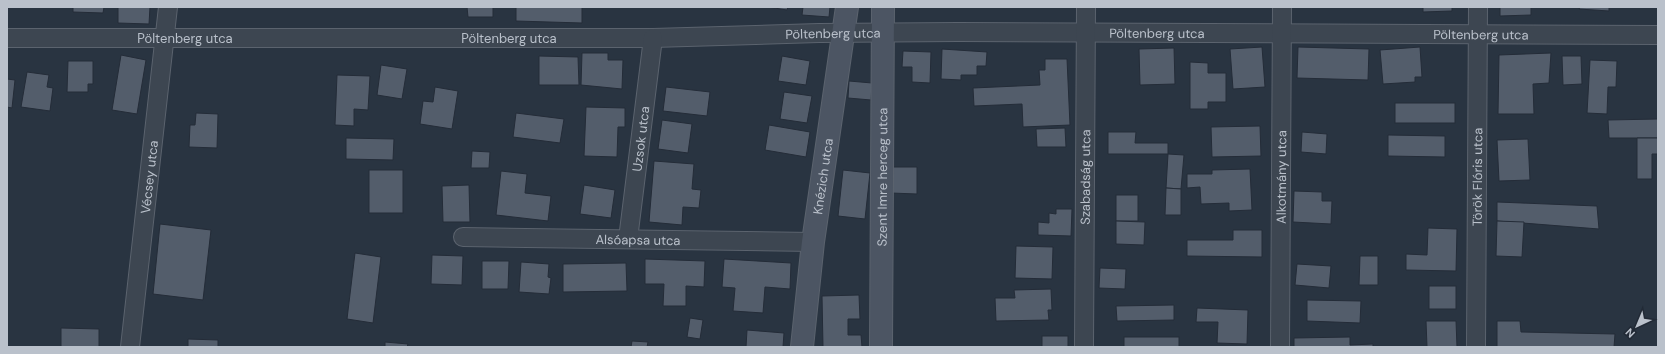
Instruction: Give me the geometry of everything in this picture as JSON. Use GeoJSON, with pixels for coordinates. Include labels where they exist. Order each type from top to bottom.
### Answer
{"type":"FeatureCollection","features":[{"type":"Feature","properties":{"kind":"street","name":"Vécsey utca"},"geometry":{"type":"LineString","coordinates":[[130,347],[168,7]]}},
{"type":"Feature","properties":{"kind":"street","name":"Knézich utca"},"geometry":{"type":"LineString","coordinates":[[802,347],[813,242],[847,7]]}},
{"type":"Feature","properties":{"kind":"street","name":"Szent Imre herceg utca"},"geometry":{"type":"LineString","coordinates":[[881,347],[883,7]]}},
{"type":"Feature","properties":{"kind":"street","name":"Szabadság utca"},"geometry":{"type":"LineString","coordinates":[[1084,347],[1086,7]]}},
{"type":"Feature","properties":{"kind":"street","name":"Alkotmány utca"},"geometry":{"type":"LineString","coordinates":[[1280,347],[1282,7]]}},
{"type":"Feature","properties":{"kind":"street","name":"Török Flóris utca"},"geometry":{"type":"LineString","coordinates":[[1476,347],[1478,7]]}},
{"type":"Feature","properties":{"kind":"street","name":"Pöltenberg utca"},"geometry":{"type":"LineString","coordinates":[[7,38],[653,38],[843,33],[1086,32],[1658,35]]}},
{"type":"Feature","properties":{"kind":"street","name":"Uzsok utca"},"geometry":{"type":"LineString","coordinates":[[628,239],[653,38]]}},
{"type":"Feature","properties":{"kind":"street","name":"Alsóapsa utca"},"geometry":{"type":"LineString","coordinates":[[463,237],[813,242]]}},
{"type":"Feature","properties":{"kind":"building"},"geometry":{"type":"Polygon","coordinates":[[[73,7],[104,7],[103,13],[73,12],[73,7]]]}},
{"type":"Feature","properties":{"kind":"building"},"geometry":{"type":"Polygon","coordinates":[[[118,7],[150,7],[149,24],[118,23],[118,7]]]}},
{"type":"Feature","properties":{"kind":"building"},"geometry":{"type":"Polygon","coordinates":[[[467,7],[493,7],[493,17],[468,17],[467,7]]]}},
{"type":"Feature","properties":{"kind":"building"},"geometry":{"type":"Polygon","coordinates":[[[516,7],[582,7],[582,23],[516,21],[516,7]]]}},
{"type":"Feature","properties":{"kind":"building"},"geometry":{"type":"Polygon","coordinates":[[[768,7],[788,7],[787,10],[768,7]]]}},
{"type":"Feature","properties":{"kind":"building"},"geometry":{"type":"Polygon","coordinates":[[[803,7],[830,7],[829,17],[802,15],[803,7]]]}},
{"type":"Feature","properties":{"kind":"building"},"geometry":{"type":"Polygon","coordinates":[[[1423,7],[1452,7],[1452,11],[1423,12],[1423,7]]]}},
{"type":"Feature","properties":{"kind":"building"},"geometry":{"type":"Polygon","coordinates":[[[1500,7],[1531,7],[1531,15],[1500,16],[1500,7]]]}},
{"type":"Feature","properties":{"kind":"building"},"geometry":{"type":"Polygon","coordinates":[[[1580,7],[1609,7],[1609,11],[1579,9],[1580,7]]]}},
{"type":"Feature","properties":{"kind":"building"},"geometry":{"type":"Polygon","coordinates":[[[1262,47],[1265,87],[1233,89],[1230,49],[1262,47]]]}},
{"type":"Feature","properties":{"kind":"building"},"geometry":{"type":"Polygon","coordinates":[[[1298,47],[1369,49],[1368,80],[1297,78],[1298,47]]]}},
{"type":"Feature","properties":{"kind":"building"},"geometry":{"type":"Polygon","coordinates":[[[1420,47],[1422,77],[1415,77],[1415,82],[1383,84],[1380,50],[1420,47]]]}},
{"type":"Feature","properties":{"kind":"building"},"geometry":{"type":"Polygon","coordinates":[[[1174,48],[1175,84],[1140,85],[1139,49],[1174,48]]]}},
{"type":"Feature","properties":{"kind":"building"},"geometry":{"type":"Polygon","coordinates":[[[942,49],[987,52],[986,66],[977,66],[977,75],[961,75],[961,80],[941,79],[942,49]]]}},
{"type":"Feature","properties":{"kind":"building"},"geometry":{"type":"Polygon","coordinates":[[[903,51],[931,52],[930,83],[912,82],[912,67],[902,67],[903,51]]]}},
{"type":"Feature","properties":{"kind":"building"},"geometry":{"type":"Polygon","coordinates":[[[582,53],[608,53],[608,60],[623,60],[622,89],[581,85],[582,53]]]}},
{"type":"Feature","properties":{"kind":"building"},"geometry":{"type":"Polygon","coordinates":[[[1551,53],[1549,83],[1533,84],[1534,114],[1498,114],[1499,55],[1551,53]]]}},
{"type":"Feature","properties":{"kind":"building"},"geometry":{"type":"Polygon","coordinates":[[[121,55],[146,60],[137,114],[112,110],[121,55]]]}},
{"type":"Feature","properties":{"kind":"building"},"geometry":{"type":"Polygon","coordinates":[[[539,56],[578,57],[579,85],[539,85],[539,56]]]}},
{"type":"Feature","properties":{"kind":"building"},"geometry":{"type":"Polygon","coordinates":[[[782,56],[810,61],[806,85],[778,81],[782,56]]]}},
{"type":"Feature","properties":{"kind":"building"},"geometry":{"type":"Polygon","coordinates":[[[1562,56],[1581,56],[1582,84],[1563,85],[1562,56]]]}},
{"type":"Feature","properties":{"kind":"building"},"geometry":{"type":"Polygon","coordinates":[[[1045,59],[1067,59],[1070,125],[1023,127],[1022,104],[974,106],[973,88],[1040,85],[1039,70],[1045,70],[1045,59]]]}},
{"type":"Feature","properties":{"kind":"building"},"geometry":{"type":"Polygon","coordinates":[[[1590,60],[1617,61],[1616,87],[1608,87],[1607,114],[1587,113],[1590,60]]]}},
{"type":"Feature","properties":{"kind":"building"},"geometry":{"type":"Polygon","coordinates":[[[68,61],[93,61],[93,84],[88,84],[88,92],[67,92],[68,61]]]}},
{"type":"Feature","properties":{"kind":"building"},"geometry":{"type":"Polygon","coordinates":[[[1190,62],[1208,63],[1208,73],[1226,73],[1226,102],[1208,102],[1208,109],[1190,109],[1190,62]]]}},
{"type":"Feature","properties":{"kind":"building"},"geometry":{"type":"Polygon","coordinates":[[[381,65],[407,69],[402,99],[377,95],[381,65]]]}},
{"type":"Feature","properties":{"kind":"building"},"geometry":{"type":"Polygon","coordinates":[[[27,72],[49,75],[47,87],[53,88],[50,111],[21,107],[27,72]]]}},
{"type":"Feature","properties":{"kind":"building"},"geometry":{"type":"Polygon","coordinates":[[[337,75],[370,76],[368,110],[354,109],[354,126],[335,125],[337,75]]]}},
{"type":"Feature","properties":{"kind":"building"},"geometry":{"type":"Polygon","coordinates":[[[7,79],[15,80],[12,108],[7,107],[7,79]]]}},
{"type":"Feature","properties":{"kind":"building"},"geometry":{"type":"Polygon","coordinates":[[[849,81],[872,83],[871,100],[848,98],[849,81]]]}},
{"type":"Feature","properties":{"kind":"building"},"geometry":{"type":"Polygon","coordinates":[[[435,87],[458,91],[452,129],[420,124],[423,101],[433,102],[435,87]]]}},
{"type":"Feature","properties":{"kind":"building"},"geometry":{"type":"Polygon","coordinates":[[[666,87],[710,92],[707,116],[663,111],[666,87]]]}},
{"type":"Feature","properties":{"kind":"building"},"geometry":{"type":"Polygon","coordinates":[[[784,92],[812,96],[807,123],[780,119],[784,92]]]}},
{"type":"Feature","properties":{"kind":"building"},"geometry":{"type":"Polygon","coordinates":[[[1395,103],[1455,103],[1455,123],[1395,123],[1395,103]]]}},
{"type":"Feature","properties":{"kind":"building"},"geometry":{"type":"Polygon","coordinates":[[[586,107],[625,108],[625,127],[618,127],[617,157],[584,156],[586,107]]]}},
{"type":"Feature","properties":{"kind":"building"},"geometry":{"type":"Polygon","coordinates":[[[196,113],[218,114],[217,148],[189,147],[190,125],[195,125],[196,113]]]}},
{"type":"Feature","properties":{"kind":"building"},"geometry":{"type":"Polygon","coordinates":[[[516,113],[564,119],[560,143],[513,137],[516,113]]]}},
{"type":"Feature","properties":{"kind":"building"},"geometry":{"type":"Polygon","coordinates":[[[1658,119],[1658,138],[1609,138],[1608,120],[1658,119]]]}},
{"type":"Feature","properties":{"kind":"building"},"geometry":{"type":"Polygon","coordinates":[[[662,120],[692,124],[688,153],[658,149],[662,120]]]}},
{"type":"Feature","properties":{"kind":"building"},"geometry":{"type":"Polygon","coordinates":[[[769,125],[810,132],[806,157],[765,150],[769,125]]]}},
{"type":"Feature","properties":{"kind":"building"},"geometry":{"type":"Polygon","coordinates":[[[1260,126],[1261,156],[1212,157],[1211,127],[1260,126]]]}},
{"type":"Feature","properties":{"kind":"building"},"geometry":{"type":"Polygon","coordinates":[[[1065,128],[1066,147],[1037,147],[1036,129],[1065,128]]]}},
{"type":"Feature","properties":{"kind":"building"},"geometry":{"type":"Polygon","coordinates":[[[1108,132],[1136,132],[1135,143],[1168,143],[1168,154],[1108,154],[1108,132]]]}},
{"type":"Feature","properties":{"kind":"building"},"geometry":{"type":"Polygon","coordinates":[[[1302,132],[1327,134],[1326,154],[1301,152],[1302,132]]]}},
{"type":"Feature","properties":{"kind":"building"},"geometry":{"type":"Polygon","coordinates":[[[1388,135],[1445,136],[1445,157],[1388,156],[1388,135]]]}},
{"type":"Feature","properties":{"kind":"building"},"geometry":{"type":"Polygon","coordinates":[[[346,138],[394,139],[393,160],[346,159],[346,138]]]}},
{"type":"Feature","properties":{"kind":"building"},"geometry":{"type":"Polygon","coordinates":[[[1637,138],[1658,138],[1658,154],[1652,154],[1652,179],[1637,179],[1637,138]]]}},
{"type":"Feature","properties":{"kind":"building"},"geometry":{"type":"Polygon","coordinates":[[[1528,139],[1530,180],[1499,181],[1497,140],[1528,139]]]}},
{"type":"Feature","properties":{"kind":"building"},"geometry":{"type":"Polygon","coordinates":[[[472,151],[490,152],[489,168],[471,168],[472,151]]]}},
{"type":"Feature","properties":{"kind":"building"},"geometry":{"type":"Polygon","coordinates":[[[1168,154],[1184,155],[1181,189],[1166,188],[1168,154]]]}},
{"type":"Feature","properties":{"kind":"building"},"geometry":{"type":"Polygon","coordinates":[[[654,161],[694,164],[692,189],[701,190],[699,208],[683,207],[682,225],[649,222],[654,161]]]}},
{"type":"Feature","properties":{"kind":"building"},"geometry":{"type":"Polygon","coordinates":[[[892,167],[917,167],[917,194],[891,193],[892,167]]]}},
{"type":"Feature","properties":{"kind":"building"},"geometry":{"type":"Polygon","coordinates":[[[1250,169],[1252,210],[1229,211],[1229,203],[1201,204],[1200,187],[1187,188],[1187,174],[1212,174],[1212,170],[1250,169]]]}},
{"type":"Feature","properties":{"kind":"building"},"geometry":{"type":"Polygon","coordinates":[[[369,170],[403,170],[403,213],[369,213],[369,170]]]}},
{"type":"Feature","properties":{"kind":"building"},"geometry":{"type":"Polygon","coordinates":[[[843,170],[870,173],[865,219],[838,216],[843,170]]]}},
{"type":"Feature","properties":{"kind":"building"},"geometry":{"type":"Polygon","coordinates":[[[501,171],[527,174],[525,193],[551,196],[548,221],[496,215],[501,171]]]}},
{"type":"Feature","properties":{"kind":"building"},"geometry":{"type":"Polygon","coordinates":[[[469,185],[470,222],[443,222],[442,186],[469,185]]]}},
{"type":"Feature","properties":{"kind":"building"},"geometry":{"type":"Polygon","coordinates":[[[584,185],[615,190],[611,218],[580,214],[584,185]]]}},
{"type":"Feature","properties":{"kind":"building"},"geometry":{"type":"Polygon","coordinates":[[[1166,188],[1181,189],[1181,215],[1165,215],[1166,188]]]}},
{"type":"Feature","properties":{"kind":"building"},"geometry":{"type":"Polygon","coordinates":[[[1294,191],[1322,192],[1322,201],[1332,201],[1331,224],[1293,222],[1294,191]]]}},
{"type":"Feature","properties":{"kind":"building"},"geometry":{"type":"Polygon","coordinates":[[[1116,195],[1138,195],[1138,221],[1116,221],[1116,195]]]}},
{"type":"Feature","properties":{"kind":"building"},"geometry":{"type":"Polygon","coordinates":[[[1497,202],[1597,206],[1599,229],[1497,221],[1497,202]]]}},
{"type":"Feature","properties":{"kind":"building"},"geometry":{"type":"Polygon","coordinates":[[[1056,209],[1072,209],[1071,236],[1038,235],[1038,222],[1049,223],[1049,213],[1056,214],[1056,209]]]}},
{"type":"Feature","properties":{"kind":"building"},"geometry":{"type":"Polygon","coordinates":[[[1116,221],[1145,222],[1144,245],[1116,244],[1116,221]]]}},
{"type":"Feature","properties":{"kind":"building"},"geometry":{"type":"Polygon","coordinates":[[[1497,221],[1524,222],[1522,257],[1496,256],[1497,221]]]}},
{"type":"Feature","properties":{"kind":"building"},"geometry":{"type":"Polygon","coordinates":[[[160,224],[211,230],[203,300],[153,294],[160,224]]]}},
{"type":"Feature","properties":{"kind":"building"},"geometry":{"type":"Polygon","coordinates":[[[1428,228],[1457,229],[1456,271],[1406,270],[1406,254],[1427,255],[1428,228]]]}},
{"type":"Feature","properties":{"kind":"building"},"geometry":{"type":"Polygon","coordinates":[[[1233,230],[1262,230],[1262,257],[1187,256],[1187,240],[1233,240],[1233,230]]]}},
{"type":"Feature","properties":{"kind":"building"},"geometry":{"type":"Polygon","coordinates":[[[1016,246],[1053,247],[1052,279],[1015,278],[1016,246]]]}},
{"type":"Feature","properties":{"kind":"building"},"geometry":{"type":"Polygon","coordinates":[[[355,253],[381,257],[373,323],[347,319],[355,253]]]}},
{"type":"Feature","properties":{"kind":"building"},"geometry":{"type":"Polygon","coordinates":[[[432,255],[463,256],[462,285],[431,284],[432,255]]]}},
{"type":"Feature","properties":{"kind":"building"},"geometry":{"type":"Polygon","coordinates":[[[1360,256],[1378,256],[1378,285],[1359,285],[1360,256]]]}},
{"type":"Feature","properties":{"kind":"building"},"geometry":{"type":"Polygon","coordinates":[[[645,259],[705,261],[704,287],[686,286],[686,306],[663,306],[664,284],[645,284],[645,259]]]}},
{"type":"Feature","properties":{"kind":"building"},"geometry":{"type":"Polygon","coordinates":[[[724,259],[791,263],[790,289],[765,287],[763,313],[733,311],[735,288],[722,287],[724,259]]]}},
{"type":"Feature","properties":{"kind":"building"},"geometry":{"type":"Polygon","coordinates":[[[482,261],[509,261],[508,289],[482,289],[482,261]]]}},
{"type":"Feature","properties":{"kind":"building"},"geometry":{"type":"Polygon","coordinates":[[[521,262],[549,264],[548,277],[551,278],[549,294],[519,292],[521,262]]]}},
{"type":"Feature","properties":{"kind":"building"},"geometry":{"type":"Polygon","coordinates":[[[626,263],[627,291],[563,292],[563,264],[626,263]]]}},
{"type":"Feature","properties":{"kind":"building"},"geometry":{"type":"Polygon","coordinates":[[[1297,264],[1331,266],[1329,288],[1295,285],[1297,264]]]}},
{"type":"Feature","properties":{"kind":"building"},"geometry":{"type":"Polygon","coordinates":[[[1100,268],[1126,269],[1125,289],[1099,288],[1100,268]]]}},
{"type":"Feature","properties":{"kind":"building"},"geometry":{"type":"Polygon","coordinates":[[[1429,286],[1456,286],[1456,309],[1429,309],[1429,286]]]}},
{"type":"Feature","properties":{"kind":"building"},"geometry":{"type":"Polygon","coordinates":[[[1051,289],[1052,310],[1048,310],[1049,320],[996,321],[995,298],[1015,298],[1014,290],[1051,289]]]}},
{"type":"Feature","properties":{"kind":"building"},"geometry":{"type":"Polygon","coordinates":[[[859,295],[860,319],[848,319],[848,335],[861,335],[862,347],[823,347],[822,296],[859,295]]]}},
{"type":"Feature","properties":{"kind":"building"},"geometry":{"type":"Polygon","coordinates":[[[1307,300],[1361,301],[1360,323],[1307,321],[1307,300]]]}},
{"type":"Feature","properties":{"kind":"building"},"geometry":{"type":"Polygon","coordinates":[[[1174,305],[1174,320],[1117,321],[1116,306],[1174,305]]]}},
{"type":"Feature","properties":{"kind":"building"},"geometry":{"type":"Polygon","coordinates":[[[1197,308],[1248,310],[1247,344],[1217,343],[1218,322],[1196,322],[1197,308]]]}},
{"type":"Feature","properties":{"kind":"building"},"geometry":{"type":"Polygon","coordinates":[[[690,318],[703,320],[700,339],[687,337],[690,318]]]}},
{"type":"Feature","properties":{"kind":"building"},"geometry":{"type":"Polygon","coordinates":[[[1426,321],[1456,321],[1457,347],[1427,347],[1426,321]]]}},
{"type":"Feature","properties":{"kind":"building"},"geometry":{"type":"Polygon","coordinates":[[[1497,321],[1520,321],[1521,332],[1615,334],[1614,347],[1497,347],[1497,321]]]}},
{"type":"Feature","properties":{"kind":"building"},"geometry":{"type":"Polygon","coordinates":[[[61,328],[99,329],[99,347],[61,347],[61,328]]]}},
{"type":"Feature","properties":{"kind":"building"},"geometry":{"type":"Polygon","coordinates":[[[747,330],[784,333],[783,347],[746,347],[747,330]]]}},
{"type":"Feature","properties":{"kind":"building"},"geometry":{"type":"Polygon","coordinates":[[[1042,336],[1068,336],[1068,347],[1042,347],[1042,336]]]}},
{"type":"Feature","properties":{"kind":"building"},"geometry":{"type":"Polygon","coordinates":[[[1124,337],[1179,337],[1179,347],[1124,347],[1124,337]]]}},
{"type":"Feature","properties":{"kind":"building"},"geometry":{"type":"Polygon","coordinates":[[[1350,337],[1350,345],[1373,344],[1373,347],[1294,347],[1294,338],[1350,337]]]}},
{"type":"Feature","properties":{"kind":"building"},"geometry":{"type":"Polygon","coordinates":[[[188,339],[218,340],[218,347],[188,347],[188,339]]]}},
{"type":"Feature","properties":{"kind":"building"},"geometry":{"type":"Polygon","coordinates":[[[632,341],[648,342],[647,347],[631,347],[632,341]]]}},
{"type":"Feature","properties":{"kind":"building"},"geometry":{"type":"Polygon","coordinates":[[[385,342],[408,344],[407,347],[385,347],[385,342]]]}}]}
